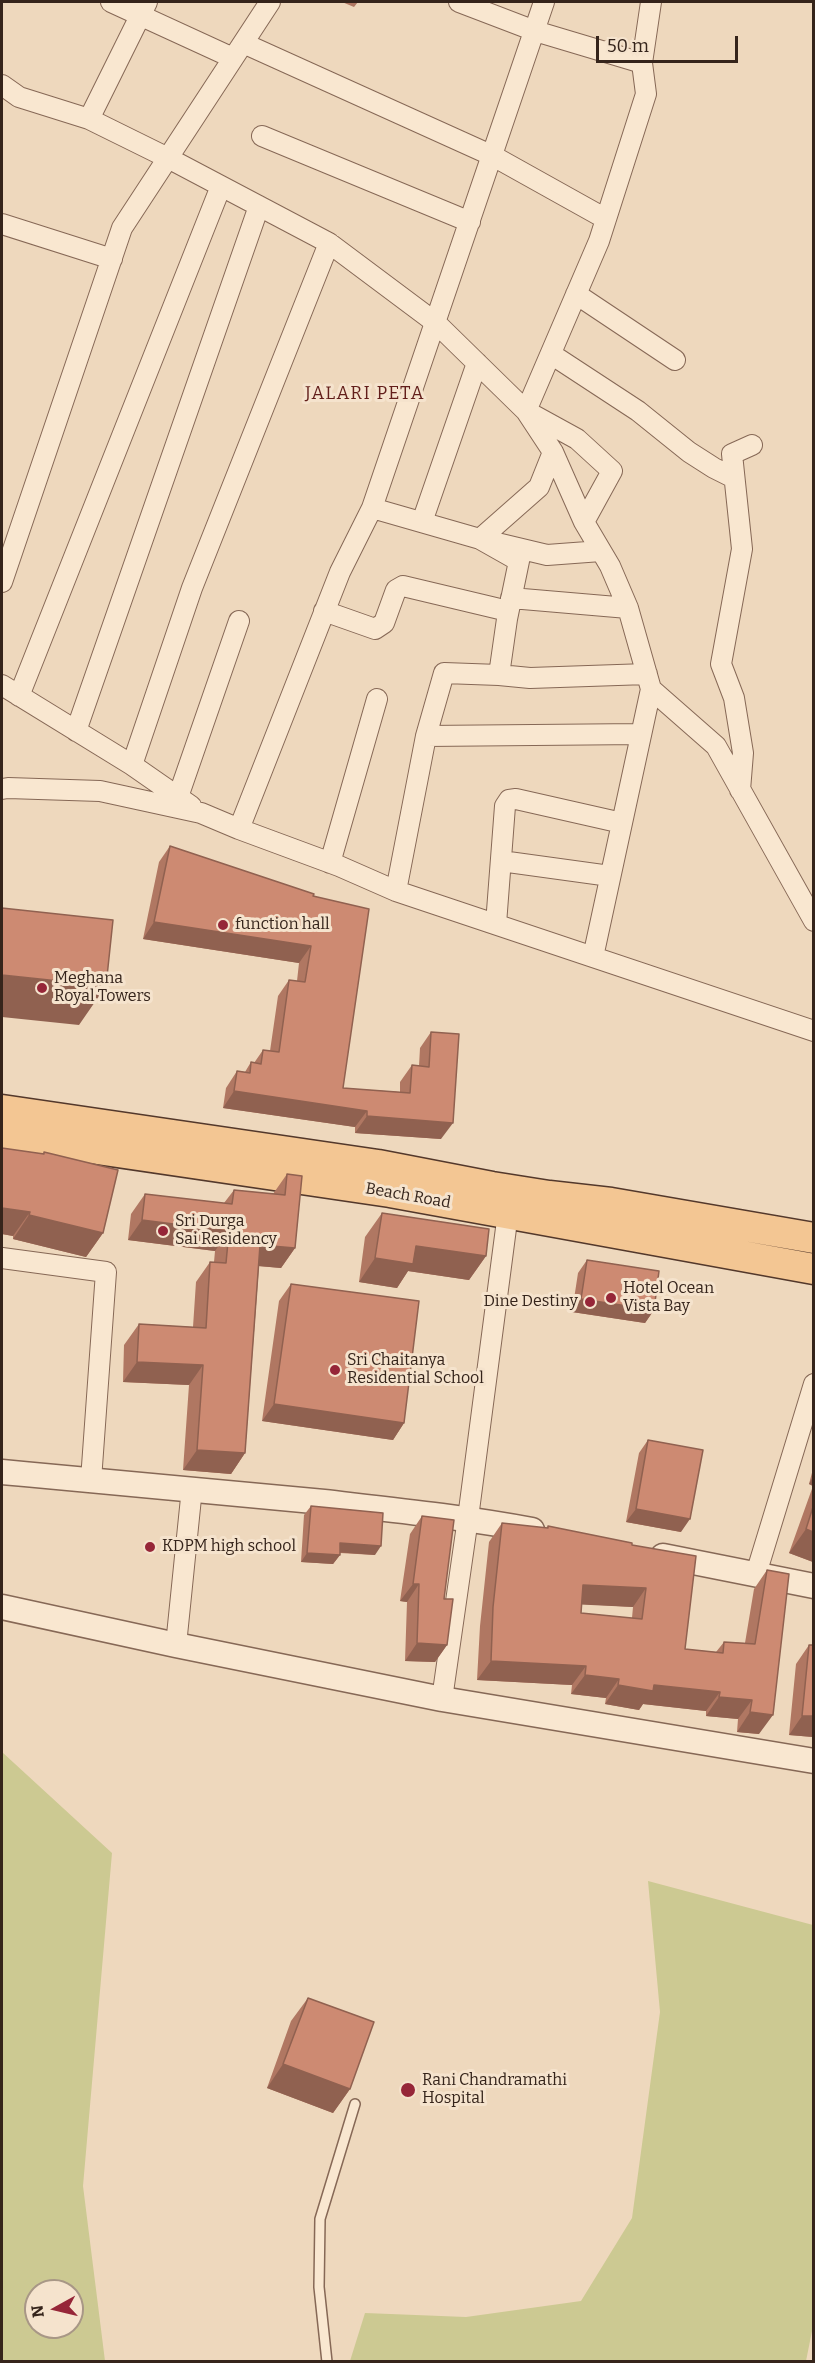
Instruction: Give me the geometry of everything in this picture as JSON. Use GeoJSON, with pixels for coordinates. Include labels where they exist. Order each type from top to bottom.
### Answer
{"type":"FeatureCollection","features":[{"type":"Feature","properties":{"kind":"main road","name":"Beach Road"},"geometry":{"type":"LineString","coordinates":[[2,1110],[378,1165],[503,1189],[611,1203],[813,1238]]}},
{"type":"Feature","properties":{"kind":"main road","name":"Beach Road"},"geometry":{"type":"LineString","coordinates":[[2,1135],[390,1192],[813,1269]]}},
{"type":"Feature","properties":{"kind":"street"},"geometry":{"type":"LineString","coordinates":[[111,2],[144,8],[238,51],[493,156],[606,219]]}},
{"type":"Feature","properties":{"kind":"street"},"geometry":{"type":"LineString","coordinates":[[459,2],[535,31],[642,63]]}},
{"type":"Feature","properties":{"kind":"street"},"geometry":{"type":"LineString","coordinates":[[239,829],[340,572],[372,508],[544,2]]}},
{"type":"Feature","properties":{"kind":"street"},"geometry":{"type":"LineString","coordinates":[[526,411],[606,219],[646,94],[642,63],[651,2]]}},
{"type":"Feature","properties":{"kind":"street"},"geometry":{"type":"LineString","coordinates":[[2,582],[122,228],[238,51],[265,3]]}},
{"type":"Feature","properties":{"kind":"street"},"geometry":{"type":"LineString","coordinates":[[89,119],[144,8]]}},
{"type":"Feature","properties":{"kind":"street"},"geometry":{"type":"LineString","coordinates":[[2,85],[19,97],[89,119],[329,243],[436,323],[526,411],[553,452],[584,522],[601,551],[628,608],[649,682],[641,734],[593,957]]}},
{"type":"Feature","properties":{"kind":"street"},"geometry":{"type":"LineString","coordinates":[[262,136],[470,222]]}},
{"type":"Feature","properties":{"kind":"street"},"geometry":{"type":"LineString","coordinates":[[20,696],[221,186]]}},
{"type":"Feature","properties":{"kind":"street"},"geometry":{"type":"LineString","coordinates":[[76,731],[259,206]]}},
{"type":"Feature","properties":{"kind":"street"},"geometry":{"type":"LineString","coordinates":[[2,224],[112,259]]}},
{"type":"Feature","properties":{"kind":"street"},"geometry":{"type":"LineString","coordinates":[[132,765],[192,588],[329,243]]}},
{"type":"Feature","properties":{"kind":"street"},"geometry":{"type":"LineString","coordinates":[[576,294],[675,360]]}},
{"type":"Feature","properties":{"kind":"street"},"geometry":{"type":"LineString","coordinates":[[550,354],[638,411],[698,458],[734,478]]}},
{"type":"Feature","properties":{"kind":"street"},"geometry":{"type":"LineString","coordinates":[[422,522],[477,363]]}},
{"type":"Feature","properties":{"kind":"street"},"geometry":{"type":"LineString","coordinates":[[526,411],[577,439],[612,471],[584,522]]}},
{"type":"Feature","properties":{"kind":"street"},"geometry":{"type":"LineString","coordinates":[[740,790],[743,753],[734,698],[721,664],[741,549],[732,454],[752,445]]}},
{"type":"Feature","properties":{"kind":"street"},"geometry":{"type":"LineString","coordinates":[[480,539],[539,487],[553,452]]}},
{"type":"Feature","properties":{"kind":"street"},"geometry":{"type":"LineString","coordinates":[[372,508],[480,539],[547,555],[601,551]]}},
{"type":"Feature","properties":{"kind":"street"},"geometry":{"type":"LineString","coordinates":[[480,539],[519,561],[499,675]]}},
{"type":"Feature","properties":{"kind":"street"},"geometry":{"type":"LineString","coordinates":[[324,611],[375,629],[384,623],[396,590],[403,586],[510,605],[628,608]]}},
{"type":"Feature","properties":{"kind":"street"},"geometry":{"type":"LineString","coordinates":[[178,797],[239,621]]}},
{"type":"Feature","properties":{"kind":"street"},"geometry":{"type":"LineString","coordinates":[[396,891],[426,736],[444,673],[649,682],[716,746],[813,921]]}},
{"type":"Feature","properties":{"kind":"street"},"geometry":{"type":"LineString","coordinates":[[2,685],[132,765],[201,813]]}},
{"type":"Feature","properties":{"kind":"street"},"geometry":{"type":"LineString","coordinates":[[330,863],[377,699]]}},
{"type":"Feature","properties":{"kind":"street"},"geometry":{"type":"LineString","coordinates":[[426,736],[641,734]]}},
{"type":"Feature","properties":{"kind":"street"},"geometry":{"type":"LineString","coordinates":[[2,789],[100,791],[201,813],[396,891],[813,1031]]}},
{"type":"Feature","properties":{"kind":"street"},"geometry":{"type":"LineString","coordinates":[[496,924],[505,806],[509,800],[516,799],[622,823]]}},
{"type":"Feature","properties":{"kind":"street"},"geometry":{"type":"LineString","coordinates":[[501,861],[610,876]]}},
{"type":"Feature","properties":{"kind":"street"},"geometry":{"type":"LineString","coordinates":[[442,1699],[508,1213]]}},
{"type":"Feature","properties":{"kind":"street"},"geometry":{"type":"LineString","coordinates":[[2,1258],[106,1272],[91,1480]]}},
{"type":"Feature","properties":{"kind":"street"},"geometry":{"type":"LineString","coordinates":[[756,1574],[813,1384]]}},
{"type":"Feature","properties":{"kind":"street"},"geometry":{"type":"LineString","coordinates":[[2,1472],[192,1488],[468,1518],[555,1535]]}},
{"type":"Feature","properties":{"kind":"street"},"geometry":{"type":"LineString","coordinates":[[176,1645],[192,1488]]}},
{"type":"Feature","properties":{"kind":"street"},"geometry":{"type":"LineString","coordinates":[[644,1552],[813,1586]]}},
{"type":"Feature","properties":{"kind":"street"},"geometry":{"type":"LineString","coordinates":[[2,1607],[442,1699],[813,1761]]}},
{"type":"Feature","properties":{"kind":"lane"},"geometry":{"type":"LineString","coordinates":[[327,2361],[319,2287],[321,2219],[355,2104]]}},
{"type":"Feature","properties":{"kind":"shaded area"},"geometry":{"type":"Polygon","coordinates":[[[2,1752],[112,1853],[83,2186],[105,2361],[2,2361],[2,1752]]]}},
{"type":"Feature","properties":{"kind":"shaded area"},"geometry":{"type":"Polygon","coordinates":[[[648,1881],[813,1925],[814,2321],[806,2361],[350,2361],[365,2313],[466,2317],[581,2301],[632,2218],[660,2012],[648,1881]]]}},
{"type":"Feature","properties":{"kind":"building"},"geometry":{"type":"Polygon","coordinates":[[[170,846],[314,894],[313,896],[369,909],[343,1088],[410,1093],[412,1065],[429,1067],[431,1032],[459,1034],[453,1123],[367,1116],[367,1111],[234,1091],[237,1071],[250,1073],[251,1062],[261,1064],[263,1050],[279,1052],[289,980],[305,982],[311,946],[154,922],[170,846]]]}},
{"type":"Feature","properties":{"kind":"building"},"geometry":{"type":"Polygon","coordinates":[[[2,908],[113,920],[106,986],[2,975],[2,908]]]}},
{"type":"Feature","properties":{"kind":"building"},"geometry":{"type":"Polygon","coordinates":[[[2,1148],[44,1154],[44,1152],[118,1170],[103,1233],[29,1215],[30,1212],[2,1208],[2,1148]]]}},
{"type":"Feature","properties":{"kind":"building"},"geometry":{"type":"Polygon","coordinates":[[[287,1174],[302,1176],[295,1248],[260,1245],[245,1453],[197,1450],[203,1365],[137,1362],[139,1324],[206,1328],[210,1262],[226,1263],[229,1231],[142,1220],[145,1194],[232,1204],[234,1190],[285,1195],[287,1174]]]}},
{"type":"Feature","properties":{"kind":"building"},"geometry":{"type":"Polygon","coordinates":[[[382,1213],[489,1229],[486,1256],[416,1246],[413,1264],[375,1258],[382,1213]]]}},
{"type":"Feature","properties":{"kind":"building"},"geometry":{"type":"Polygon","coordinates":[[[587,1260],[659,1271],[654,1310],[581,1299],[587,1260]]]}},
{"type":"Feature","properties":{"kind":"building","name":"Sri Chaitanya Residential School"},"geometry":{"type":"Polygon","coordinates":[[[291,1284],[419,1301],[404,1423],[274,1404],[291,1284]]]}},
{"type":"Feature","properties":{"kind":"building"},"geometry":{"type":"Polygon","coordinates":[[[648,1440],[703,1450],[690,1519],[636,1509],[648,1440]]]}},
{"type":"Feature","properties":{"kind":"building"},"geometry":{"type":"Polygon","coordinates":[[[311,1506],[383,1513],[381,1546],[340,1543],[340,1555],[307,1553],[311,1506]]]}},
{"type":"Feature","properties":{"kind":"building"},"geometry":{"type":"Polygon","coordinates":[[[813,1507],[813,1532],[806,1529],[813,1507]]]}},
{"type":"Feature","properties":{"kind":"building"},"geometry":{"type":"Polygon","coordinates":[[[422,1516],[454,1520],[444,1599],[453,1599],[447,1645],[417,1643],[419,1584],[413,1584],[422,1516]]]}},
{"type":"Feature","properties":{"kind":"building"},"geometry":{"type":"Polygon","coordinates":[[[502,1523],[548,1528],[548,1526],[632,1543],[632,1545],[696,1556],[685,1649],[723,1653],[724,1642],[755,1644],[767,1570],[789,1574],[773,1715],[750,1712],[752,1700],[719,1697],[720,1692],[654,1685],[653,1691],[618,1685],[619,1679],[585,1675],[586,1666],[491,1661],[493,1607],[502,1523]],[[583,1585],[581,1613],[642,1619],[646,1588],[583,1585]]]}},
{"type":"Feature","properties":{"kind":"building"},"geometry":{"type":"Polygon","coordinates":[[[809,1645],[813,1645],[813,1716],[802,1716],[809,1645]]]}},
{"type":"Feature","properties":{"kind":"building"},"geometry":{"type":"Polygon","coordinates":[[[308,1998],[374,2022],[350,2089],[283,2064],[308,1998]]]}},
{"type":"Feature","properties":{"kind":"place","name":"function hall"},"geometry":{"type":"Point","coordinates":[223,925]}},
{"type":"Feature","properties":{"kind":"place","name":"Meghana Royal Towers"},"geometry":{"type":"Point","coordinates":[42,988]}},
{"type":"Feature","properties":{"kind":"place","name":"Sri Durga Sai Residency"},"geometry":{"type":"Point","coordinates":[163,1231]}},
{"type":"Feature","properties":{"kind":"place","name":"Hotel Ocean Vista Bay"},"geometry":{"type":"Point","coordinates":[611,1298]}},
{"type":"Feature","properties":{"kind":"place","name":"Dine Destiny"},"geometry":{"type":"Point","coordinates":[590,1302]}},
{"type":"Feature","properties":{"kind":"place","name":"Sri Chaitanya Residential School"},"geometry":{"type":"Point","coordinates":[335,1370]}},
{"type":"Feature","properties":{"kind":"place","name":"KDPM high school"},"geometry":{"type":"Point","coordinates":[150,1547]}},
{"type":"Feature","properties":{"kind":"place","name":"Rani Chandramathi Hospital"},"geometry":{"type":"Point","coordinates":[408,2090]}},
{"type":"Feature","properties":{"kind":"district","name":"JALARI PETA"},"geometry":{"type":"Point","coordinates":[365,394]}}]}
